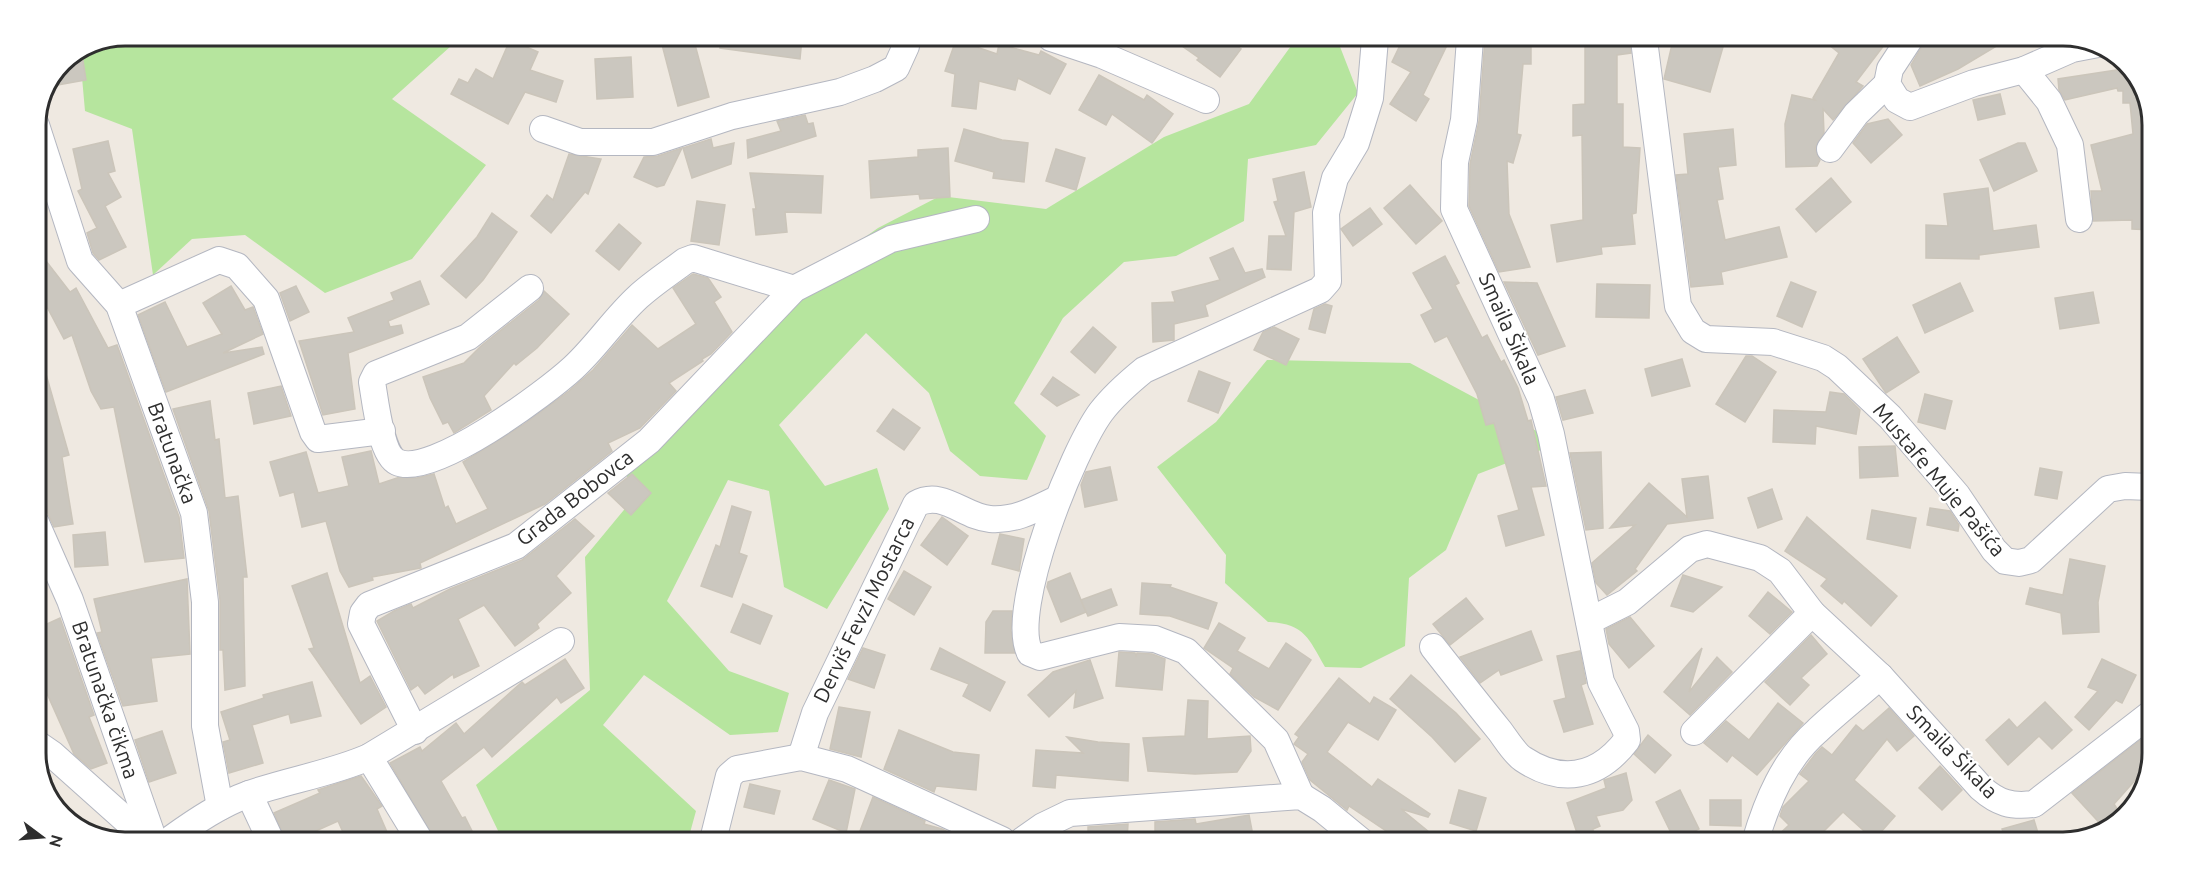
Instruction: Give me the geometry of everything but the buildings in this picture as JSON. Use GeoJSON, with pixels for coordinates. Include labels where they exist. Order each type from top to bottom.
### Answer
{"type":"FeatureCollection","features":[{"type":"Feature","properties":{"kind":"street"},"geometry":{"type":"LineString","coordinates":[[543,129],[580,142],[653,142],[732,116],[840,92],[875,79],[896,68],[906,46]]}},
{"type":"Feature","properties":{"kind":"street"},"geometry":{"type":"LineString","coordinates":[[1075,46],[1102,55],[1206,100]]}},
{"type":"Feature","properties":{"kind":"street"},"geometry":{"type":"LineString","coordinates":[[1350,832],[1322,809],[1301,796],[1276,740],[1186,651],[1155,639],[1119,637],[1040,657],[1030,653],[1025,644],[1029,589],[1057,499],[1100,414],[1120,389],[1144,370],[1320,290],[1328,281],[1326,213],[1335,178],[1356,143],[1370,98],[1374,46]]}},
{"type":"Feature","properties":{"kind":"street","name":"Smaila Šikala"},"geometry":{"type":"LineString","coordinates":[[1433,647],[1521,758],[1552,773],[1569,776],[1586,774],[1620,749],[1627,740],[1626,731],[1601,682],[1551,434],[1541,399],[1454,209],[1455,162],[1464,120],[1469,46]]}},
{"type":"Feature","properties":{"kind":"street","name":"Mustafe Muje Pašića"},"geometry":{"type":"LineString","coordinates":[[1645,46],[1678,306],[1693,331],[1706,339],[1773,342],[1824,358],[1838,367],[1890,417],[1957,495],[1994,550],[2005,561],[2019,563],[2031,560],[2108,489],[2124,486],[2142,487]]}},
{"type":"Feature","properties":{"kind":"street"},"geometry":{"type":"LineString","coordinates":[[1830,149],[1856,114],[1887,84],[1890,69],[1905,46]]}},
{"type":"Feature","properties":{"kind":"street"},"geometry":{"type":"LineString","coordinates":[[1887,84],[1898,100],[1910,107],[1974,82],[2024,70],[2080,49]]}},
{"type":"Feature","properties":{"kind":"street"},"geometry":{"type":"LineString","coordinates":[[2024,70],[2049,101],[2070,145],[2079,219]]}},
{"type":"Feature","properties":{"kind":"street","name":"Bratunačka"},"geometry":{"type":"LineString","coordinates":[[46,156],[80,261],[119,305],[194,513],[205,602],[205,726],[220,807]]}},
{"type":"Feature","properties":{"kind":"street","name":"Grada Bobovca"},"geometry":{"type":"LineString","coordinates":[[415,731],[361,624],[363,613],[369,605],[516,546],[649,441],[794,289],[891,239],[976,219]]}},
{"type":"Feature","properties":{"kind":"street"},"geometry":{"type":"LineString","coordinates":[[530,288],[468,337],[376,374],[372,382],[388,455],[397,462],[410,465],[438,456],[512,417],[574,367],[638,297],[685,261],[693,258],[794,289]]}},
{"type":"Feature","properties":{"kind":"street"},"geometry":{"type":"LineString","coordinates":[[119,305],[219,261],[237,266],[266,299],[313,432],[318,439],[382,431]]}},
{"type":"Feature","properties":{"kind":"street","name":"Derviš Fevzi Mostarca"},"geometry":{"type":"LineString","coordinates":[[801,757],[814,713],[916,504],[925,499],[935,498],[988,519],[1010,519],[1057,499]]}},
{"type":"Feature","properties":{"kind":"street","name":"Smaila Šikala"},"geometry":{"type":"LineString","coordinates":[[1589,621],[1627,602],[1690,549],[1707,544],[1760,558],[1780,571],[1812,612],[1880,676],[1981,788],[1995,800],[2015,807],[2034,804],[2142,720]]}},
{"type":"Feature","properties":{"kind":"street","name":"Bratunačka čikma"},"geometry":{"type":"LineString","coordinates":[[47,562],[70,600],[151,832]]}},
{"type":"Feature","properties":{"kind":"street"},"geometry":{"type":"LineString","coordinates":[[1694,732],[1812,612]]}},
{"type":"Feature","properties":{"kind":"street"},"geometry":{"type":"LineString","coordinates":[[181,832],[220,807],[249,794],[337,771],[369,757],[561,641]]}},
{"type":"Feature","properties":{"kind":"street"},"geometry":{"type":"LineString","coordinates":[[1758,832],[1764,810],[1782,773],[1815,732],[1880,676]]}},
{"type":"Feature","properties":{"kind":"street"},"geometry":{"type":"LineString","coordinates":[[47,751],[139,832]]}},
{"type":"Feature","properties":{"kind":"street"},"geometry":{"type":"LineString","coordinates":[[369,757],[415,832]]}},
{"type":"Feature","properties":{"kind":"street"},"geometry":{"type":"LineString","coordinates":[[715,832],[729,776],[737,769],[801,757],[847,769],[985,832]]}},
{"type":"Feature","properties":{"kind":"street"},"geometry":{"type":"LineString","coordinates":[[249,794],[267,832]]}},
{"type":"Feature","properties":{"kind":"street"},"geometry":{"type":"LineString","coordinates":[[1034,832],[1070,813],[1301,796]]}},
{"type":"Feature","properties":{"kind":"green space"},"geometry":{"type":"Polygon","coordinates":[[[125,46],[451,46],[392,99],[486,165],[412,259],[325,293],[245,235],[192,239],[153,275],[132,129],[85,111],[80,60],[95,52],[110,48],[125,46]]]}},
{"type":"Feature","properties":{"kind":"green space"},"geometry":{"type":"Polygon","coordinates":[[[1291,46],[1340,46],[1358,93],[1316,145],[1248,159],[1244,221],[1176,256],[1124,262],[1063,318],[1014,403],[1046,436],[1027,480],[980,476],[950,451],[929,393],[866,333],[779,425],[825,486],[877,468],[889,509],[827,609],[784,587],[769,491],[728,480],[667,601],[729,671],[789,693],[778,732],[730,735],[644,675],[603,725],[696,811],[690,832],[499,832],[476,785],[590,690],[585,557],[628,505],[626,450],[786,293],[878,228],[940,196],[1046,209],[1164,137],[1249,104],[1291,46]]]}},
{"type":"Feature","properties":{"kind":"green space"},"geometry":{"type":"Polygon","coordinates":[[[1267,360],[1410,363],[1559,443],[1478,474],[1446,550],[1409,578],[1405,646],[1361,668],[1325,667],[1304,634],[1290,626],[1268,622],[1225,583],[1226,555],[1157,467],[1216,422],[1267,360]]]}}]}
